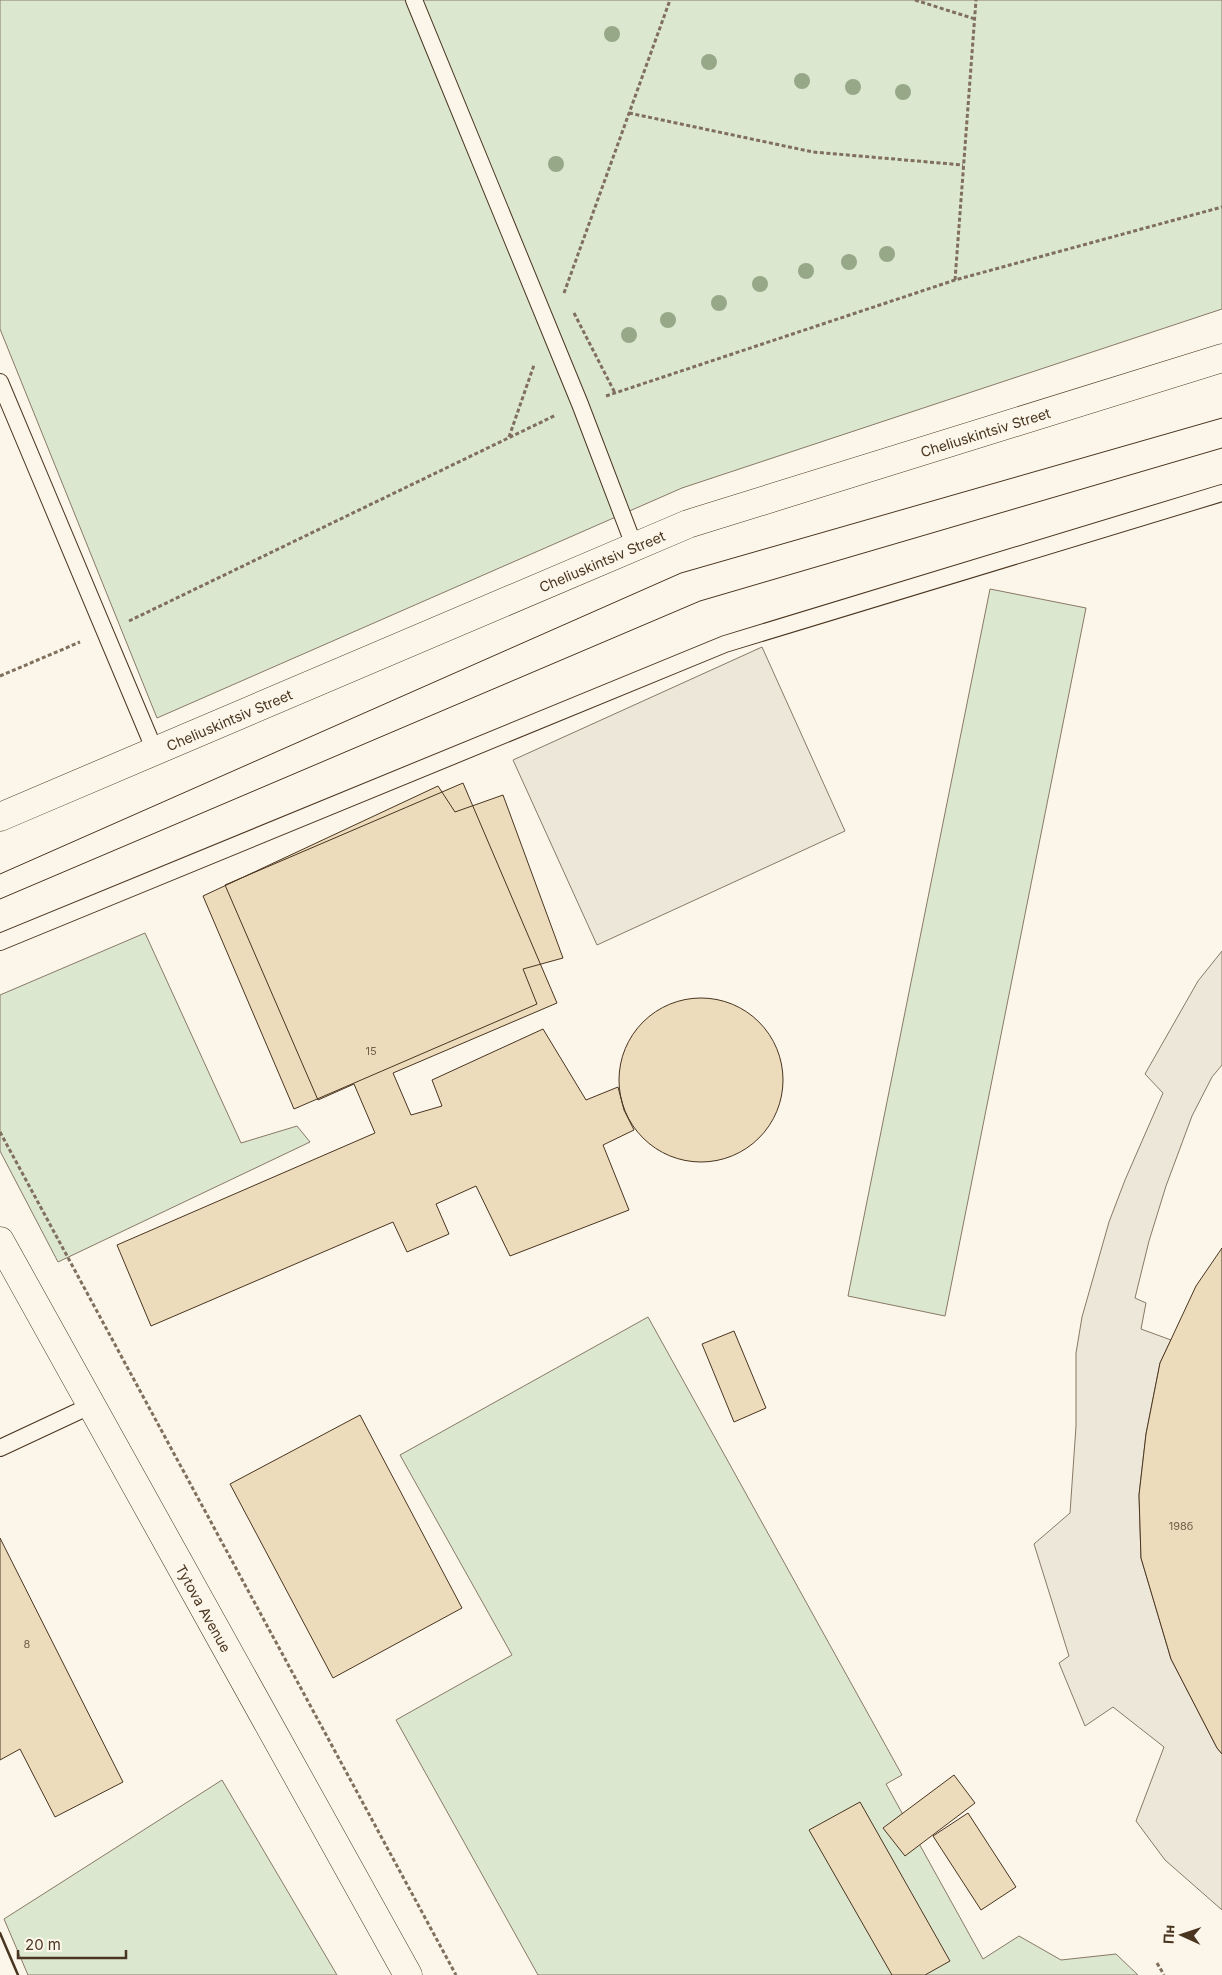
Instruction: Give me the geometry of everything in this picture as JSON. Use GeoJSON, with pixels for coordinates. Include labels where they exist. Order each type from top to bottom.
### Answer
{"type":"FeatureCollection","features":[{"type":"Feature","properties":{"kind":"main road","name":"Cheliuskintsiv Street"},"geometry":{"type":"LineString","coordinates":[[0,817],[688,524],[1222,358]]}},
{"type":"Feature","properties":{"kind":"main road","name":"Tytova Avenue"},"geometry":{"type":"LineString","coordinates":[[2,1247],[92,1405],[408,1975]]}},
{"type":"Feature","properties":{"kind":"lane"},"geometry":{"type":"LineString","coordinates":[[414,0],[580,404],[635,548]]}},
{"type":"Feature","properties":{"kind":"lane"},"geometry":{"type":"LineString","coordinates":[[0,382],[155,751]]}},
{"type":"Feature","properties":{"kind":"lane"},"geometry":{"type":"LineString","coordinates":[[0,942],[725,644],[1222,493]]}},
{"type":"Feature","properties":{"kind":"lane"},"geometry":{"type":"LineString","coordinates":[[0,1448],[92,1405]]}},
{"type":"Feature","properties":{"kind":"path"},"geometry":{"type":"LineString","coordinates":[[509,438],[546,325],[564,294],[670,0]]}},
{"type":"Feature","properties":{"kind":"path"},"geometry":{"type":"LineString","coordinates":[[915,0],[975,19]]}},
{"type":"Feature","properties":{"kind":"path"},"geometry":{"type":"LineString","coordinates":[[955,280],[976,0]]}},
{"type":"Feature","properties":{"kind":"path"},"geometry":{"type":"LineString","coordinates":[[629,113],[813,152],[964,165]]}},
{"type":"Feature","properties":{"kind":"path"},"geometry":{"type":"LineString","coordinates":[[0,1132],[456,1975]]}},
{"type":"Feature","properties":{"kind":"path"},"geometry":{"type":"LineString","coordinates":[[1158,1963],[1164,1975]]}},
{"type":"Feature","properties":{"kind":"green space"},"geometry":{"type":"Polygon","coordinates":[[[0,0],[1222,0],[1222,309],[682,488],[157,718],[0,329],[0,0]]]}},
{"type":"Feature","properties":{"kind":"green space"},"geometry":{"type":"Polygon","coordinates":[[[990,589],[1086,608],[945,1316],[848,1296],[990,589]]]}},
{"type":"Feature","properties":{"kind":"green space"},"geometry":{"type":"Polygon","coordinates":[[[145,933],[241,1143],[297,1126],[310,1142],[58,1262],[0,1151],[0,995],[145,933]]]}},
{"type":"Feature","properties":{"kind":"green space"},"geometry":{"type":"Polygon","coordinates":[[[648,1317],[902,1775],[886,1784],[983,1959],[1019,1936],[1061,1960],[1116,1954],[1138,1975],[538,1975],[396,1720],[512,1655],[400,1455],[648,1317]]]}},
{"type":"Feature","properties":{"kind":"green space"},"geometry":{"type":"Polygon","coordinates":[[[222,1780],[337,1975],[28,1975],[4,1919],[222,1780]]]}},
{"type":"Feature","properties":{"kind":"shaded area"},"geometry":{"type":"Polygon","coordinates":[[[762,647],[845,831],[597,945],[513,760],[762,647]]]}},
{"type":"Feature","properties":{"kind":"shaded area"},"geometry":{"type":"Polygon","coordinates":[[[1222,951],[1222,1065],[1212,1077],[1192,1116],[1166,1186],[1149,1241],[1135,1298],[1146,1303],[1141,1329],[1171,1340],[1160,1363],[1146,1434],[1139,1495],[1141,1558],[1171,1659],[1217,1748],[1222,1754],[1222,1910],[1165,1860],[1136,1821],[1164,1747],[1113,1707],[1085,1726],[1059,1663],[1069,1656],[1034,1544],[1070,1513],[1076,1426],[1076,1353],[1082,1317],[1109,1222],[1163,1093],[1145,1074],[1198,981],[1222,951]]]}},
{"type":"Feature","properties":{"kind":"building"},"geometry":{"type":"Polygon","coordinates":[[[463,783],[557,1003],[393,1073],[411,1115],[442,1106],[432,1080],[543,1029],[586,1100],[618,1087],[624,1110],[634,1130],[603,1145],[629,1210],[510,1256],[476,1186],[436,1204],[449,1234],[407,1252],[393,1222],[151,1326],[117,1245],[375,1133],[354,1084],[318,1100],[225,885],[463,783]]]}},
{"type":"Feature","properties":{"kind":"building"},"geometry":{"type":"Polygon","coordinates":[[[438,786],[455,812],[503,795],[563,958],[523,969],[537,1004],[294,1109],[203,896],[438,786]]]}},
{"type":"Feature","properties":{"kind":"building"},"geometry":{"type":"Polygon","coordinates":[[[709,998],[732,1004],[747,1012],[759,1022],[769,1034],[780,1056],[783,1080],[780,1104],[769,1126],[759,1138],[747,1148],[725,1159],[693,1162],[677,1159],[655,1148],[633,1126],[622,1104],[619,1072],[622,1056],[633,1034],[655,1012],[677,1001],[709,998]]]}},
{"type":"Feature","properties":{"kind":"building"},"geometry":{"type":"Polygon","coordinates":[[[1222,1248],[1222,1754],[1217,1748],[1171,1659],[1141,1558],[1139,1495],[1146,1434],[1160,1363],[1196,1286],[1222,1248]]]}},
{"type":"Feature","properties":{"kind":"building"},"geometry":{"type":"Polygon","coordinates":[[[734,1331],[766,1408],[734,1422],[702,1344],[734,1331]]]}},
{"type":"Feature","properties":{"kind":"building"},"geometry":{"type":"Polygon","coordinates":[[[360,1415],[462,1608],[333,1678],[230,1484],[360,1415]]]}},
{"type":"Feature","properties":{"kind":"building"},"geometry":{"type":"Polygon","coordinates":[[[0,1538],[123,1782],[55,1817],[20,1749],[0,1760],[0,1538]]]}},
{"type":"Feature","properties":{"kind":"building"},"geometry":{"type":"Polygon","coordinates":[[[954,1775],[975,1803],[905,1856],[883,1828],[954,1775]]]}},
{"type":"Feature","properties":{"kind":"building"},"geometry":{"type":"Polygon","coordinates":[[[860,1802],[950,1961],[925,1975],[892,1975],[809,1830],[860,1802]]]}},
{"type":"Feature","properties":{"kind":"building"},"geometry":{"type":"Polygon","coordinates":[[[968,1813],[1016,1887],[981,1910],[933,1836],[968,1813]]]}},
{"type":"Feature","properties":{"kind":"tram line"},"geometry":{"type":"LineString","coordinates":[[0,874],[681,573],[1222,418]]}},
{"type":"Feature","properties":{"kind":"tram line"},"geometry":{"type":"LineString","coordinates":[[0,899],[700,601],[1222,448]]}},
{"type":"Feature","properties":{"kind":"wall"},"geometry":{"type":"LineString","coordinates":[[0,1933],[18,1975]]}}]}
